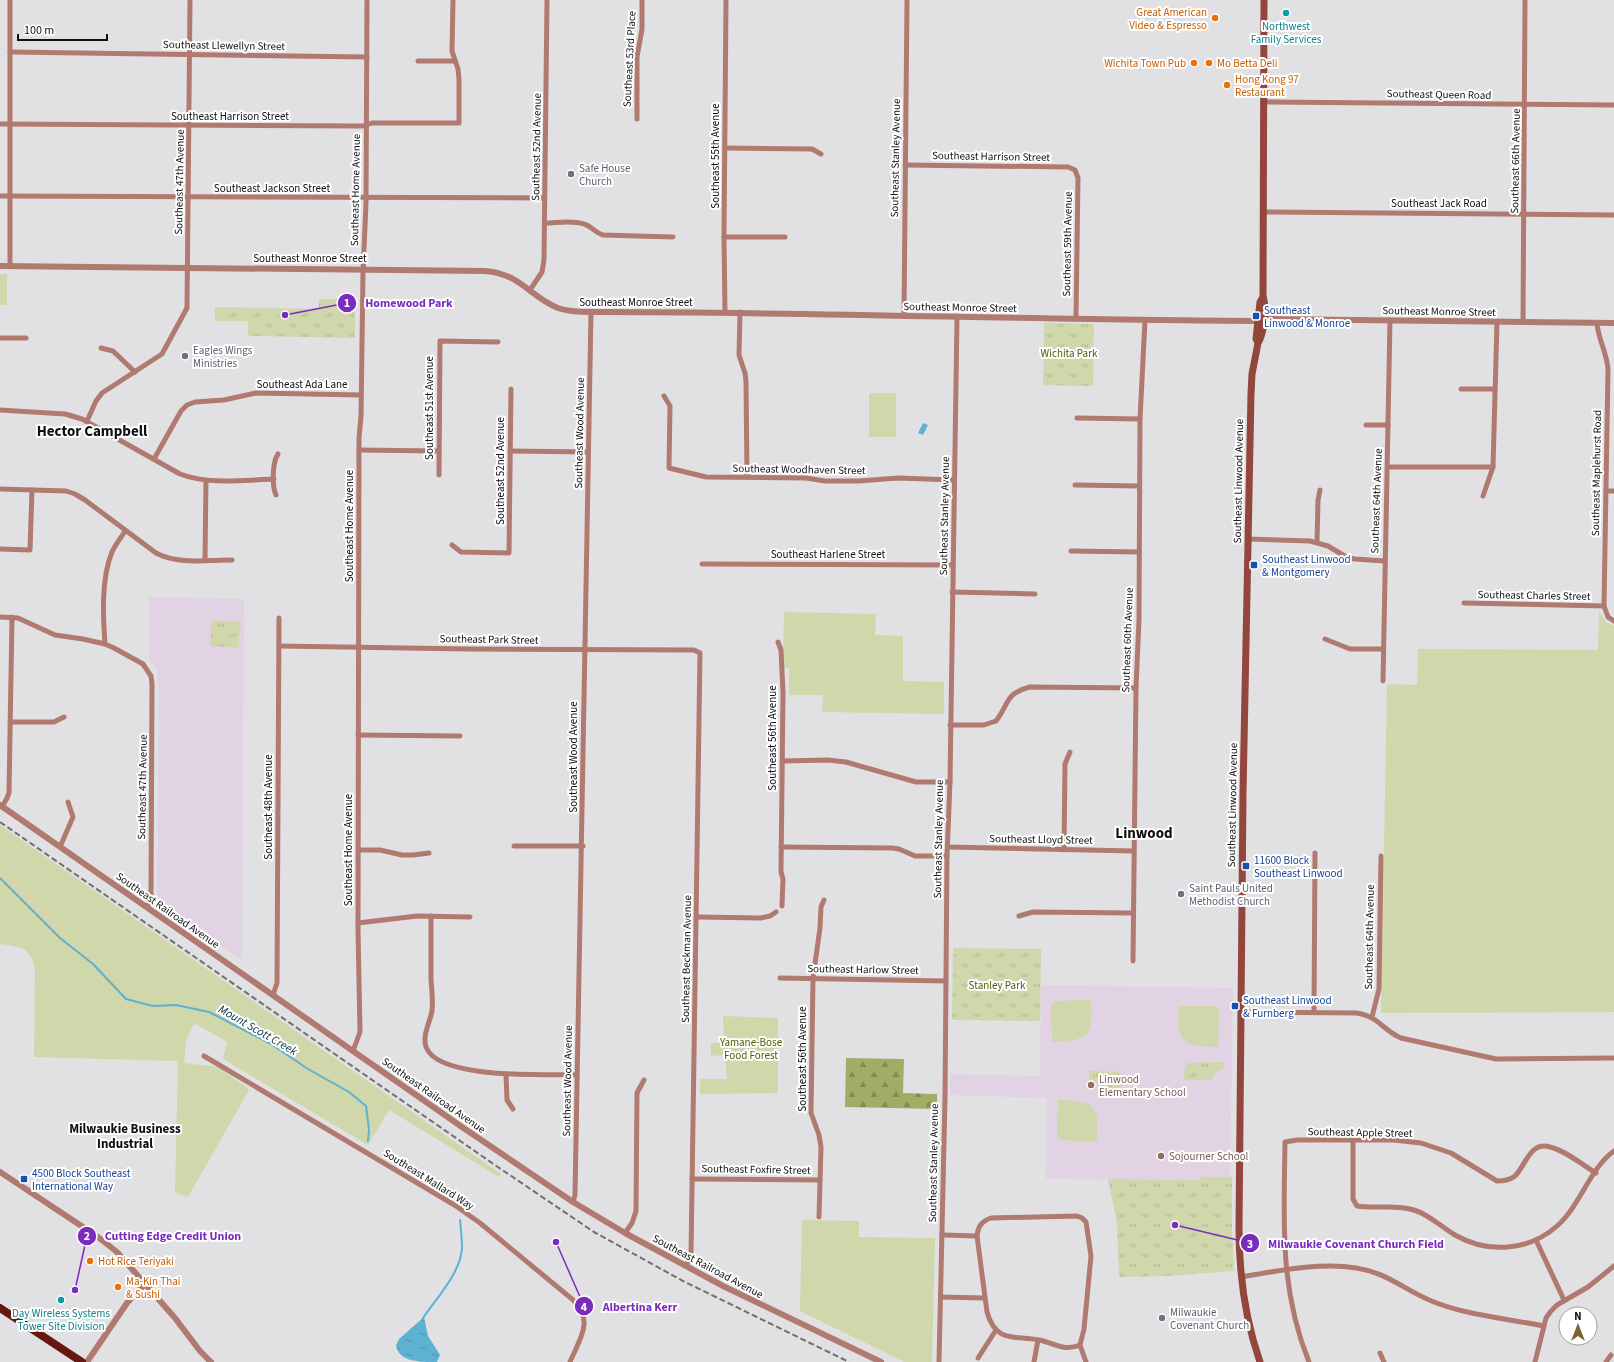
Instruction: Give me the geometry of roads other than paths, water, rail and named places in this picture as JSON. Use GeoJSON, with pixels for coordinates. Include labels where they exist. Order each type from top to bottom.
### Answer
{"type":"FeatureCollection","features":[{"type":"Feature","properties":{"kind":"highway"},"geometry":{"type":"LineString","coordinates":[[0,1308],[82,1362]]}},
{"type":"Feature","properties":{"kind":"main road","name":"Southeast Linwood Avenue"},"geometry":{"type":"LineString","coordinates":[[1260,1362],[1247,1315],[1241,1277],[1239,1244],[1248,539],[1252,374],[1258,343],[1260,340],[1261,320],[1265,302],[1262,297],[1264,0]]}},
{"type":"Feature","properties":{"kind":"street"},"geometry":{"type":"LineString","coordinates":[[10,0],[10,266]]}},
{"type":"Feature","properties":{"kind":"street","name":"Southeast 47th Avenue"},"geometry":{"type":"LineString","coordinates":[[87,421],[96,401],[102,393],[162,354],[184,314],[188,299],[187,267],[190,126],[190,0]]}},
{"type":"Feature","properties":{"kind":"street","name":"Southeast Home Avenue"},"geometry":{"type":"LineString","coordinates":[[353,1051],[360,1032],[358,923],[359,450],[365,198],[367,0]]}},
{"type":"Feature","properties":{"kind":"street"},"geometry":{"type":"LineString","coordinates":[[418,61],[455,61],[452,51],[453,0]]}},
{"type":"Feature","properties":{"kind":"street","name":"Southeast 52nd Avenue"},"geometry":{"type":"LineString","coordinates":[[530,290],[542,272],[545,223],[547,0]]}},
{"type":"Feature","properties":{"kind":"street","name":"Southeast 53rd Place"},"geometry":{"type":"LineString","coordinates":[[636,119],[637,57],[642,29],[642,0]]}},
{"type":"Feature","properties":{"kind":"street","name":"Southeast 55th Avenue"},"geometry":{"type":"LineString","coordinates":[[725,312],[724,237],[726,0]]}},
{"type":"Feature","properties":{"kind":"street","name":"Southeast Stanley Avenue"},"geometry":{"type":"LineString","coordinates":[[904,316],[907,0]]}},
{"type":"Feature","properties":{"kind":"street","name":"Southeast 66th Avenue"},"geometry":{"type":"LineString","coordinates":[[1523,322],[1526,0]]}},
{"type":"Feature","properties":{"kind":"street","name":"Southeast Llewellyn Street"},"geometry":{"type":"LineString","coordinates":[[10,52],[367,57]]}},
{"type":"Feature","properties":{"kind":"street","name":"Southeast Harrison Street"},"geometry":{"type":"LineString","coordinates":[[0,124],[366,126],[372,123],[458,123],[459,79],[455,61]]}},
{"type":"Feature","properties":{"kind":"street","name":"Southeast Queen Road"},"geometry":{"type":"LineString","coordinates":[[1263,102],[1614,105]]}},
{"type":"Feature","properties":{"kind":"street"},"geometry":{"type":"LineString","coordinates":[[725,148],[812,149],[821,154]]}},
{"type":"Feature","properties":{"kind":"street","name":"Southeast Harrison Street"},"geometry":{"type":"LineString","coordinates":[[905,165],[1068,167],[1076,170]]}},
{"type":"Feature","properties":{"kind":"street","name":"Southeast 59th Avenue"},"geometry":{"type":"LineString","coordinates":[[1076,170],[1078,178],[1076,319]]}},
{"type":"Feature","properties":{"kind":"street","name":"Southeast Jackson Street"},"geometry":{"type":"LineString","coordinates":[[0,196],[189,198],[545,198]]}},
{"type":"Feature","properties":{"kind":"street","name":"Southeast Jack Road"},"geometry":{"type":"LineString","coordinates":[[1263,212],[1614,215]]}},
{"type":"Feature","properties":{"kind":"street"},"geometry":{"type":"LineString","coordinates":[[545,223],[580,223],[589,226],[597,233],[603,235],[673,237]]}},
{"type":"Feature","properties":{"kind":"street"},"geometry":{"type":"LineString","coordinates":[[724,237],[785,237]]}},
{"type":"Feature","properties":{"kind":"street","name":"Southeast Monroe Street"},"geometry":{"type":"LineString","coordinates":[[0,266],[363,269],[496,272],[511,277],[542,299],[557,307],[572,311],[591,312],[740,312],[1145,320],[1390,320],[1614,323]]}},
{"type":"Feature","properties":{"kind":"street","name":"Southeast Wood Avenue"},"geometry":{"type":"LineString","coordinates":[[573,1202],[575,1195],[583,846],[591,312]]}},
{"type":"Feature","properties":{"kind":"street"},"geometry":{"type":"LineString","coordinates":[[740,312],[739,355],[746,381],[747,477]]}},
{"type":"Feature","properties":{"kind":"street","name":"Southeast Stanley Avenue"},"geometry":{"type":"LineString","coordinates":[[939,1362],[957,317]]}},
{"type":"Feature","properties":{"kind":"street","name":"Southeast 60th Avenue"},"geometry":{"type":"LineString","coordinates":[[1133,961],[1136,688],[1139,620],[1140,419],[1145,320]]}},
{"type":"Feature","properties":{"kind":"street","name":"Southeast 64th Avenue"},"geometry":{"type":"LineString","coordinates":[[1382,682],[1386,478],[1388,467],[1390,320]]}},
{"type":"Feature","properties":{"kind":"street"},"geometry":{"type":"LineString","coordinates":[[1483,496],[1494,467],[1497,322]]}},
{"type":"Feature","properties":{"kind":"street","name":"Southeast Maplehurst Road"},"geometry":{"type":"LineString","coordinates":[[1597,323],[1598,332],[1607,357],[1608,369],[1604,606]]}},
{"type":"Feature","properties":{"kind":"street"},"geometry":{"type":"LineString","coordinates":[[0,338],[26,338]]}},
{"type":"Feature","properties":{"kind":"street","name":"Southeast 51st Avenue"},"geometry":{"type":"LineString","coordinates":[[439,475],[440,341],[498,342]]}},
{"type":"Feature","properties":{"kind":"street"},"geometry":{"type":"LineString","coordinates":[[101,348],[113,351],[135,372]]}},
{"type":"Feature","properties":{"kind":"street","name":"Southeast 52nd Avenue"},"geometry":{"type":"LineString","coordinates":[[452,545],[461,552],[509,552],[511,389]]}},
{"type":"Feature","properties":{"kind":"street"},"geometry":{"type":"LineString","coordinates":[[1462,389],[1495,389]]}},
{"type":"Feature","properties":{"kind":"street","name":"Southeast Ada Lane"},"geometry":{"type":"LineString","coordinates":[[154,459],[181,411],[187,405],[195,402],[224,400],[256,393],[361,395]]}},
{"type":"Feature","properties":{"kind":"street","name":"Southeast Woodhaven Street"},"geometry":{"type":"LineString","coordinates":[[664,396],[670,406],[669,468],[706,477],[806,478],[825,481],[859,481],[898,478],[954,480]]}},
{"type":"Feature","properties":{"kind":"street"},"geometry":{"type":"LineString","coordinates":[[0,410],[65,414],[87,421],[180,474],[196,479],[274,479]]}},
{"type":"Feature","properties":{"kind":"street"},"geometry":{"type":"LineString","coordinates":[[1077,418],[1140,419]]}},
{"type":"Feature","properties":{"kind":"street"},"geometry":{"type":"LineString","coordinates":[[1366,425],[1388,425]]}},
{"type":"Feature","properties":{"kind":"street"},"geometry":{"type":"LineString","coordinates":[[359,450],[439,451]]}},
{"type":"Feature","properties":{"kind":"street"},"geometry":{"type":"LineString","coordinates":[[510,451],[588,452]]}},
{"type":"Feature","properties":{"kind":"street"},"geometry":{"type":"LineString","coordinates":[[276,495],[274,490],[274,460],[278,454]]}},
{"type":"Feature","properties":{"kind":"street"},"geometry":{"type":"LineString","coordinates":[[1388,467],[1494,467]]}},
{"type":"Feature","properties":{"kind":"street"},"geometry":{"type":"LineString","coordinates":[[205,560],[206,480]]}},
{"type":"Feature","properties":{"kind":"street"},"geometry":{"type":"LineString","coordinates":[[1075,485],[1139,486]]}},
{"type":"Feature","properties":{"kind":"street"},"geometry":{"type":"LineString","coordinates":[[0,489],[66,491],[75,494],[156,553],[166,558],[178,560],[232,560]]}},
{"type":"Feature","properties":{"kind":"street"},"geometry":{"type":"LineString","coordinates":[[0,549],[30,550],[32,490]]}},
{"type":"Feature","properties":{"kind":"street"},"geometry":{"type":"LineString","coordinates":[[1317,542],[1318,500],[1320,490]]}},
{"type":"Feature","properties":{"kind":"street"},"geometry":{"type":"LineString","coordinates":[[1606,491],[1614,491]]}},
{"type":"Feature","properties":{"kind":"street"},"geometry":{"type":"LineString","coordinates":[[0,617],[12,617],[24,621],[54,635],[106,644],[104,628],[106,572],[112,551],[126,531]]}},
{"type":"Feature","properties":{"kind":"street"},"geometry":{"type":"LineString","coordinates":[[1248,539],[1317,542],[1348,558],[1384,561]]}},
{"type":"Feature","properties":{"kind":"street"},"geometry":{"type":"LineString","coordinates":[[1071,551],[1139,552]]}},
{"type":"Feature","properties":{"kind":"street","name":"Southeast Harlene Street"},"geometry":{"type":"LineString","coordinates":[[702,564],[953,565]]}},
{"type":"Feature","properties":{"kind":"street"},"geometry":{"type":"LineString","coordinates":[[952,592],[1035,594]]}},
{"type":"Feature","properties":{"kind":"street","name":"Southeast Charles Street"},"geometry":{"type":"LineString","coordinates":[[1464,603],[1604,606]]}},
{"type":"Feature","properties":{"kind":"street"},"geometry":{"type":"LineString","coordinates":[[1604,606],[1608,617],[1614,621]]}},
{"type":"Feature","properties":{"kind":"street"},"geometry":{"type":"LineString","coordinates":[[1,806],[8,798],[9,793],[12,617]]}},
{"type":"Feature","properties":{"kind":"street","name":"Southeast 48th Avenue"},"geometry":{"type":"LineString","coordinates":[[273,995],[277,983],[279,618]]}},
{"type":"Feature","properties":{"kind":"street"},"geometry":{"type":"LineString","coordinates":[[1325,639],[1350,649],[1383,649]]}},
{"type":"Feature","properties":{"kind":"street","name":"Southeast 56th Avenue"},"geometry":{"type":"LineString","coordinates":[[778,642],[782,659],[782,906]]}},
{"type":"Feature","properties":{"kind":"street","name":"Southeast 47th Avenue"},"geometry":{"type":"LineString","coordinates":[[106,644],[139,661],[151,676],[151,898],[147,907]]}},
{"type":"Feature","properties":{"kind":"street","name":"Southeast Park Street"},"geometry":{"type":"LineString","coordinates":[[279,646],[694,650],[699,652]]}},
{"type":"Feature","properties":{"kind":"street","name":"Southeast Beckman Avenue"},"geometry":{"type":"LineString","coordinates":[[686,1266],[692,1255],[699,652]]}},
{"type":"Feature","properties":{"kind":"street"},"geometry":{"type":"LineString","coordinates":[[950,725],[984,725],[996,721],[1009,698],[1018,690],[1030,687],[1136,688]]}},
{"type":"Feature","properties":{"kind":"street"},"geometry":{"type":"LineString","coordinates":[[10,722],[54,722],[64,717]]}},
{"type":"Feature","properties":{"kind":"street"},"geometry":{"type":"LineString","coordinates":[[358,735],[460,736]]}},
{"type":"Feature","properties":{"kind":"street"},"geometry":{"type":"LineString","coordinates":[[1064,850],[1065,764],[1070,752]]}},
{"type":"Feature","properties":{"kind":"street"},"geometry":{"type":"LineString","coordinates":[[782,761],[828,760],[846,762],[916,782],[950,782]]}},
{"type":"Feature","properties":{"kind":"street"},"geometry":{"type":"LineString","coordinates":[[60,847],[73,816],[68,802]]}},
{"type":"Feature","properties":{"kind":"street","name":"Southeast Railroad Avenue"},"geometry":{"type":"LineString","coordinates":[[1,806],[573,1202],[625,1233],[686,1266],[752,1300],[881,1362]]}},
{"type":"Feature","properties":{"kind":"street"},"geometry":{"type":"LineString","coordinates":[[514,846],[583,846]]}},
{"type":"Feature","properties":{"kind":"street"},"geometry":{"type":"LineString","coordinates":[[781,847],[892,848],[899,849],[915,856],[947,856]]}},
{"type":"Feature","properties":{"kind":"street","name":"Southeast Lloyd Street"},"geometry":{"type":"LineString","coordinates":[[948,847],[1134,851]]}},
{"type":"Feature","properties":{"kind":"street"},"geometry":{"type":"LineString","coordinates":[[359,850],[380,850],[402,855],[429,853]]}},
{"type":"Feature","properties":{"kind":"street"},"geometry":{"type":"LineString","coordinates":[[1314,1012],[1315,853]]}},
{"type":"Feature","properties":{"kind":"street","name":"Southeast 64th Avenue"},"geometry":{"type":"LineString","coordinates":[[1372,1017],[1379,990],[1381,856]]}},
{"type":"Feature","properties":{"kind":"street","name":"Southeast 56th Avenue"},"geometry":{"type":"LineString","coordinates":[[819,1217],[820,1143],[811,1113],[813,978],[820,928],[821,907],[824,900]]}},
{"type":"Feature","properties":{"kind":"street"},"geometry":{"type":"LineString","coordinates":[[697,918],[761,918],[770,916],[776,912]]}},
{"type":"Feature","properties":{"kind":"street"},"geometry":{"type":"LineString","coordinates":[[1019,916],[1033,912],[1133,913]]}},
{"type":"Feature","properties":{"kind":"street"},"geometry":{"type":"LineString","coordinates":[[358,923],[417,916],[470,917]]}},
{"type":"Feature","properties":{"kind":"street"},"geometry":{"type":"LineString","coordinates":[[431,916],[432,1010],[425,1037],[425,1046],[430,1053],[451,1064],[476,1071],[506,1074],[577,1074]]}},
{"type":"Feature","properties":{"kind":"street","name":"Southeast Harlow Street"},"geometry":{"type":"LineString","coordinates":[[780,978],[946,981]]}},
{"type":"Feature","properties":{"kind":"street"},"geometry":{"type":"LineString","coordinates":[[1241,1012],[1356,1013],[1372,1017],[1392,1033],[1401,1038],[1496,1059],[1614,1058]]}},
{"type":"Feature","properties":{"kind":"street","name":"Southeast Mallard Way"},"geometry":{"type":"LineString","coordinates":[[204,1056],[456,1206],[480,1223],[572,1299],[583,1312],[585,1320],[583,1331],[570,1362]]}},
{"type":"Feature","properties":{"kind":"street"},"geometry":{"type":"LineString","coordinates":[[506,1074],[507,1100],[513,1109]]}},
{"type":"Feature","properties":{"kind":"street"},"geometry":{"type":"LineString","coordinates":[[625,1233],[632,1223],[636,1211],[637,1094],[644,1080]]}},
{"type":"Feature","properties":{"kind":"street","name":"Southeast Apple Street"},"geometry":{"type":"LineString","coordinates":[[1286,1270],[1284,1233],[1285,1142],[1297,1140],[1392,1140],[1421,1143],[1437,1148],[1466,1161],[1490,1178],[1497,1181],[1515,1176],[1529,1153],[1537,1147],[1548,1146],[1561,1151],[1596,1173]]}},
{"type":"Feature","properties":{"kind":"street"},"geometry":{"type":"LineString","coordinates":[[1353,1141],[1353,1200],[1357,1206],[1405,1207],[1433,1219],[1464,1240],[1484,1246],[1511,1247],[1536,1240],[1557,1226],[1571,1212],[1603,1160],[1614,1152]]}},
{"type":"Feature","properties":{"kind":"street"},"geometry":{"type":"LineString","coordinates":[[0,1172],[106,1243],[126,1261],[175,1318],[200,1351],[212,1362]]}},
{"type":"Feature","properties":{"kind":"street","name":"Southeast Foxfire Street"},"geometry":{"type":"LineString","coordinates":[[692,1179],[820,1180]]}},
{"type":"Feature","properties":{"kind":"street"},"geometry":{"type":"LineString","coordinates":[[1080,1345],[1072,1349],[1062,1348],[1038,1340],[1012,1338],[996,1330],[988,1317],[984,1298],[977,1236],[978,1230],[985,1220],[991,1218],[1077,1216],[1086,1222],[1091,1256],[1084,1329],[1080,1345],[1086,1362]]}},
{"type":"Feature","properties":{"kind":"street"},"geometry":{"type":"LineString","coordinates":[[942,1235],[977,1236]]}},
{"type":"Feature","properties":{"kind":"street"},"geometry":{"type":"LineString","coordinates":[[1536,1240],[1564,1300]]}},
{"type":"Feature","properties":{"kind":"street"},"geometry":{"type":"LineString","coordinates":[[1535,1362],[1544,1326],[1551,1310],[1564,1300],[1588,1287],[1614,1266]]}},
{"type":"Feature","properties":{"kind":"street"},"geometry":{"type":"LineString","coordinates":[[1241,1277],[1286,1270],[1325,1267],[1357,1268],[1387,1277],[1422,1297],[1446,1306],[1544,1326]]}},
{"type":"Feature","properties":{"kind":"street"},"geometry":{"type":"LineString","coordinates":[[1286,1270],[1294,1316],[1309,1362]]}},
{"type":"Feature","properties":{"kind":"street"},"geometry":{"type":"LineString","coordinates":[[87,1362],[127,1303],[145,1284]]}},
{"type":"Feature","properties":{"kind":"street"},"geometry":{"type":"LineString","coordinates":[[941,1297],[984,1298]]}},
{"type":"Feature","properties":{"kind":"street"},"geometry":{"type":"LineString","coordinates":[[978,1358],[996,1330]]}},
{"type":"Feature","properties":{"kind":"street"},"geometry":{"type":"LineString","coordinates":[[1034,1362],[1038,1340]]}},
{"type":"Feature","properties":{"kind":"street"},"geometry":{"type":"LineString","coordinates":[[1380,1353],[1384,1362]]}},
{"type":"Feature","properties":{"kind":"street"},"geometry":{"type":"LineString","coordinates":[[1606,1362],[1611,1355]]}},
{"type":"Feature","properties":{"kind":"water"},"geometry":{"type":"Polygon","coordinates":[[[923,423],[928,425],[923,435],[918,433],[923,423]]]}},
{"type":"Feature","properties":{"kind":"water"},"geometry":{"type":"Polygon","coordinates":[[[424,1317],[428,1336],[440,1355],[437,1362],[424,1362],[405,1358],[398,1351],[396,1345],[399,1339],[424,1317]]]}},
{"type":"Feature","properties":{"kind":"waterway","name":"Mount Scott Creek"},"geometry":{"type":"LineString","coordinates":[[0,878],[60,938],[93,964],[126,999],[153,1006],[176,1005],[209,1012],[271,1044],[308,1069],[349,1092],[366,1106],[369,1130],[368,1141]]}},
{"type":"Feature","properties":{"kind":"waterway","name":"Mount Scott Creek"},"geometry":{"type":"LineString","coordinates":[[382,1154],[455,1197]]}},
{"type":"Feature","properties":{"kind":"waterway","name":"Mount Scott Creek"},"geometry":{"type":"LineString","coordinates":[[423,1318],[453,1276],[461,1257],[462,1238],[460,1220]]}},
{"type":"Feature","properties":{"kind":"railway"},"geometry":{"type":"LineString","coordinates":[[0,822],[594,1232],[683,1281],[849,1362]]}},
{"type":"Feature","properties":{"kind":"place","name":"Northwest Family Services"},"geometry":{"type":"Point","coordinates":[1286,13]}},
{"type":"Feature","properties":{"kind":"place","name":"Great American Video & Espresso"},"geometry":{"type":"Point","coordinates":[1215,18]}},
{"type":"Feature","properties":{"kind":"place","name":"Wichita Town Pub"},"geometry":{"type":"Point","coordinates":[1194,63]}},
{"type":"Feature","properties":{"kind":"place","name":"Mo Betta Deli"},"geometry":{"type":"Point","coordinates":[1209,63]}},
{"type":"Feature","properties":{"kind":"place","name":"Hong Kong 97 Restaurant"},"geometry":{"type":"Point","coordinates":[1227,85]}},
{"type":"Feature","properties":{"kind":"place","name":"Safe House Church"},"geometry":{"type":"Point","coordinates":[571,174]}},
{"type":"Feature","properties":{"kind":"place","name":"Homewood Park"},"geometry":{"type":"Point","coordinates":[285,315]}},
{"type":"Feature","properties":{"kind":"place","name":"Southeast Linwood & Monroe"},"geometry":{"type":"Point","coordinates":[1256,316]}},
{"type":"Feature","properties":{"kind":"place","name":"Eagles Wings Ministries"},"geometry":{"type":"Point","coordinates":[185,356]}},
{"type":"Feature","properties":{"kind":"place","name":"Southeast Linwood & Montgomery"},"geometry":{"type":"Point","coordinates":[1254,565]}},
{"type":"Feature","properties":{"kind":"place","name":"11600 Block Southeast Linwood"},"geometry":{"type":"Point","coordinates":[1246,866]}},
{"type":"Feature","properties":{"kind":"place","name":"Saint Pauls United Methodist Church"},"geometry":{"type":"Point","coordinates":[1181,894]}},
{"type":"Feature","properties":{"kind":"place","name":"Southeast Linwood & Furnberg"},"geometry":{"type":"Point","coordinates":[1235,1006]}},
{"type":"Feature","properties":{"kind":"place","name":"Linwood Elementary School"},"geometry":{"type":"Point","coordinates":[1091,1085]}},
{"type":"Feature","properties":{"kind":"place","name":"Sojourner School"},"geometry":{"type":"Point","coordinates":[1161,1156]}},
{"type":"Feature","properties":{"kind":"place","name":"4500 Block Southeast International Way"},"geometry":{"type":"Point","coordinates":[24,1179]}},
{"type":"Feature","properties":{"kind":"place","name":"Milwaukie Covenant Church Field"},"geometry":{"type":"Point","coordinates":[1175,1225]}},
{"type":"Feature","properties":{"kind":"place","name":"Albertina Kerr"},"geometry":{"type":"Point","coordinates":[556,1242]}},
{"type":"Feature","properties":{"kind":"place","name":"Hot Rice Teriyaki"},"geometry":{"type":"Point","coordinates":[90,1261]}},
{"type":"Feature","properties":{"kind":"place","name":"Ma-Kin Thai & Sushi"},"geometry":{"type":"Point","coordinates":[118,1287]}},
{"type":"Feature","properties":{"kind":"place","name":"Cutting Edge Credit Union"},"geometry":{"type":"Point","coordinates":[75,1290]}},
{"type":"Feature","properties":{"kind":"place","name":"Day Wireless Systems Tower Site Division"},"geometry":{"type":"Point","coordinates":[61,1300]}},
{"type":"Feature","properties":{"kind":"place","name":"Milwaukie Covenant Church"},"geometry":{"type":"Point","coordinates":[1162,1318]}},
{"type":"Feature","properties":{"kind":"district","name":"Hector Campbell"},"geometry":{"type":"Point","coordinates":[92,431]}},
{"type":"Feature","properties":{"kind":"district","name":"Linwood"},"geometry":{"type":"Point","coordinates":[1144,833]}},
{"type":"Feature","properties":{"kind":"district","name":"Milwaukie Business Industrial"},"geometry":{"type":"Point","coordinates":[125,1136]}},
{"type":"Feature","properties":{"kind":"park label","name":"Wichita Park"},"geometry":{"type":"Point","coordinates":[1069,353]}},
{"type":"Feature","properties":{"kind":"park label","name":"Stanley Park"},"geometry":{"type":"Point","coordinates":[997,985]}},
{"type":"Feature","properties":{"kind":"park label","name":"Yamane-Bose Food Forest"},"geometry":{"type":"Point","coordinates":[751,1048]}}]}
